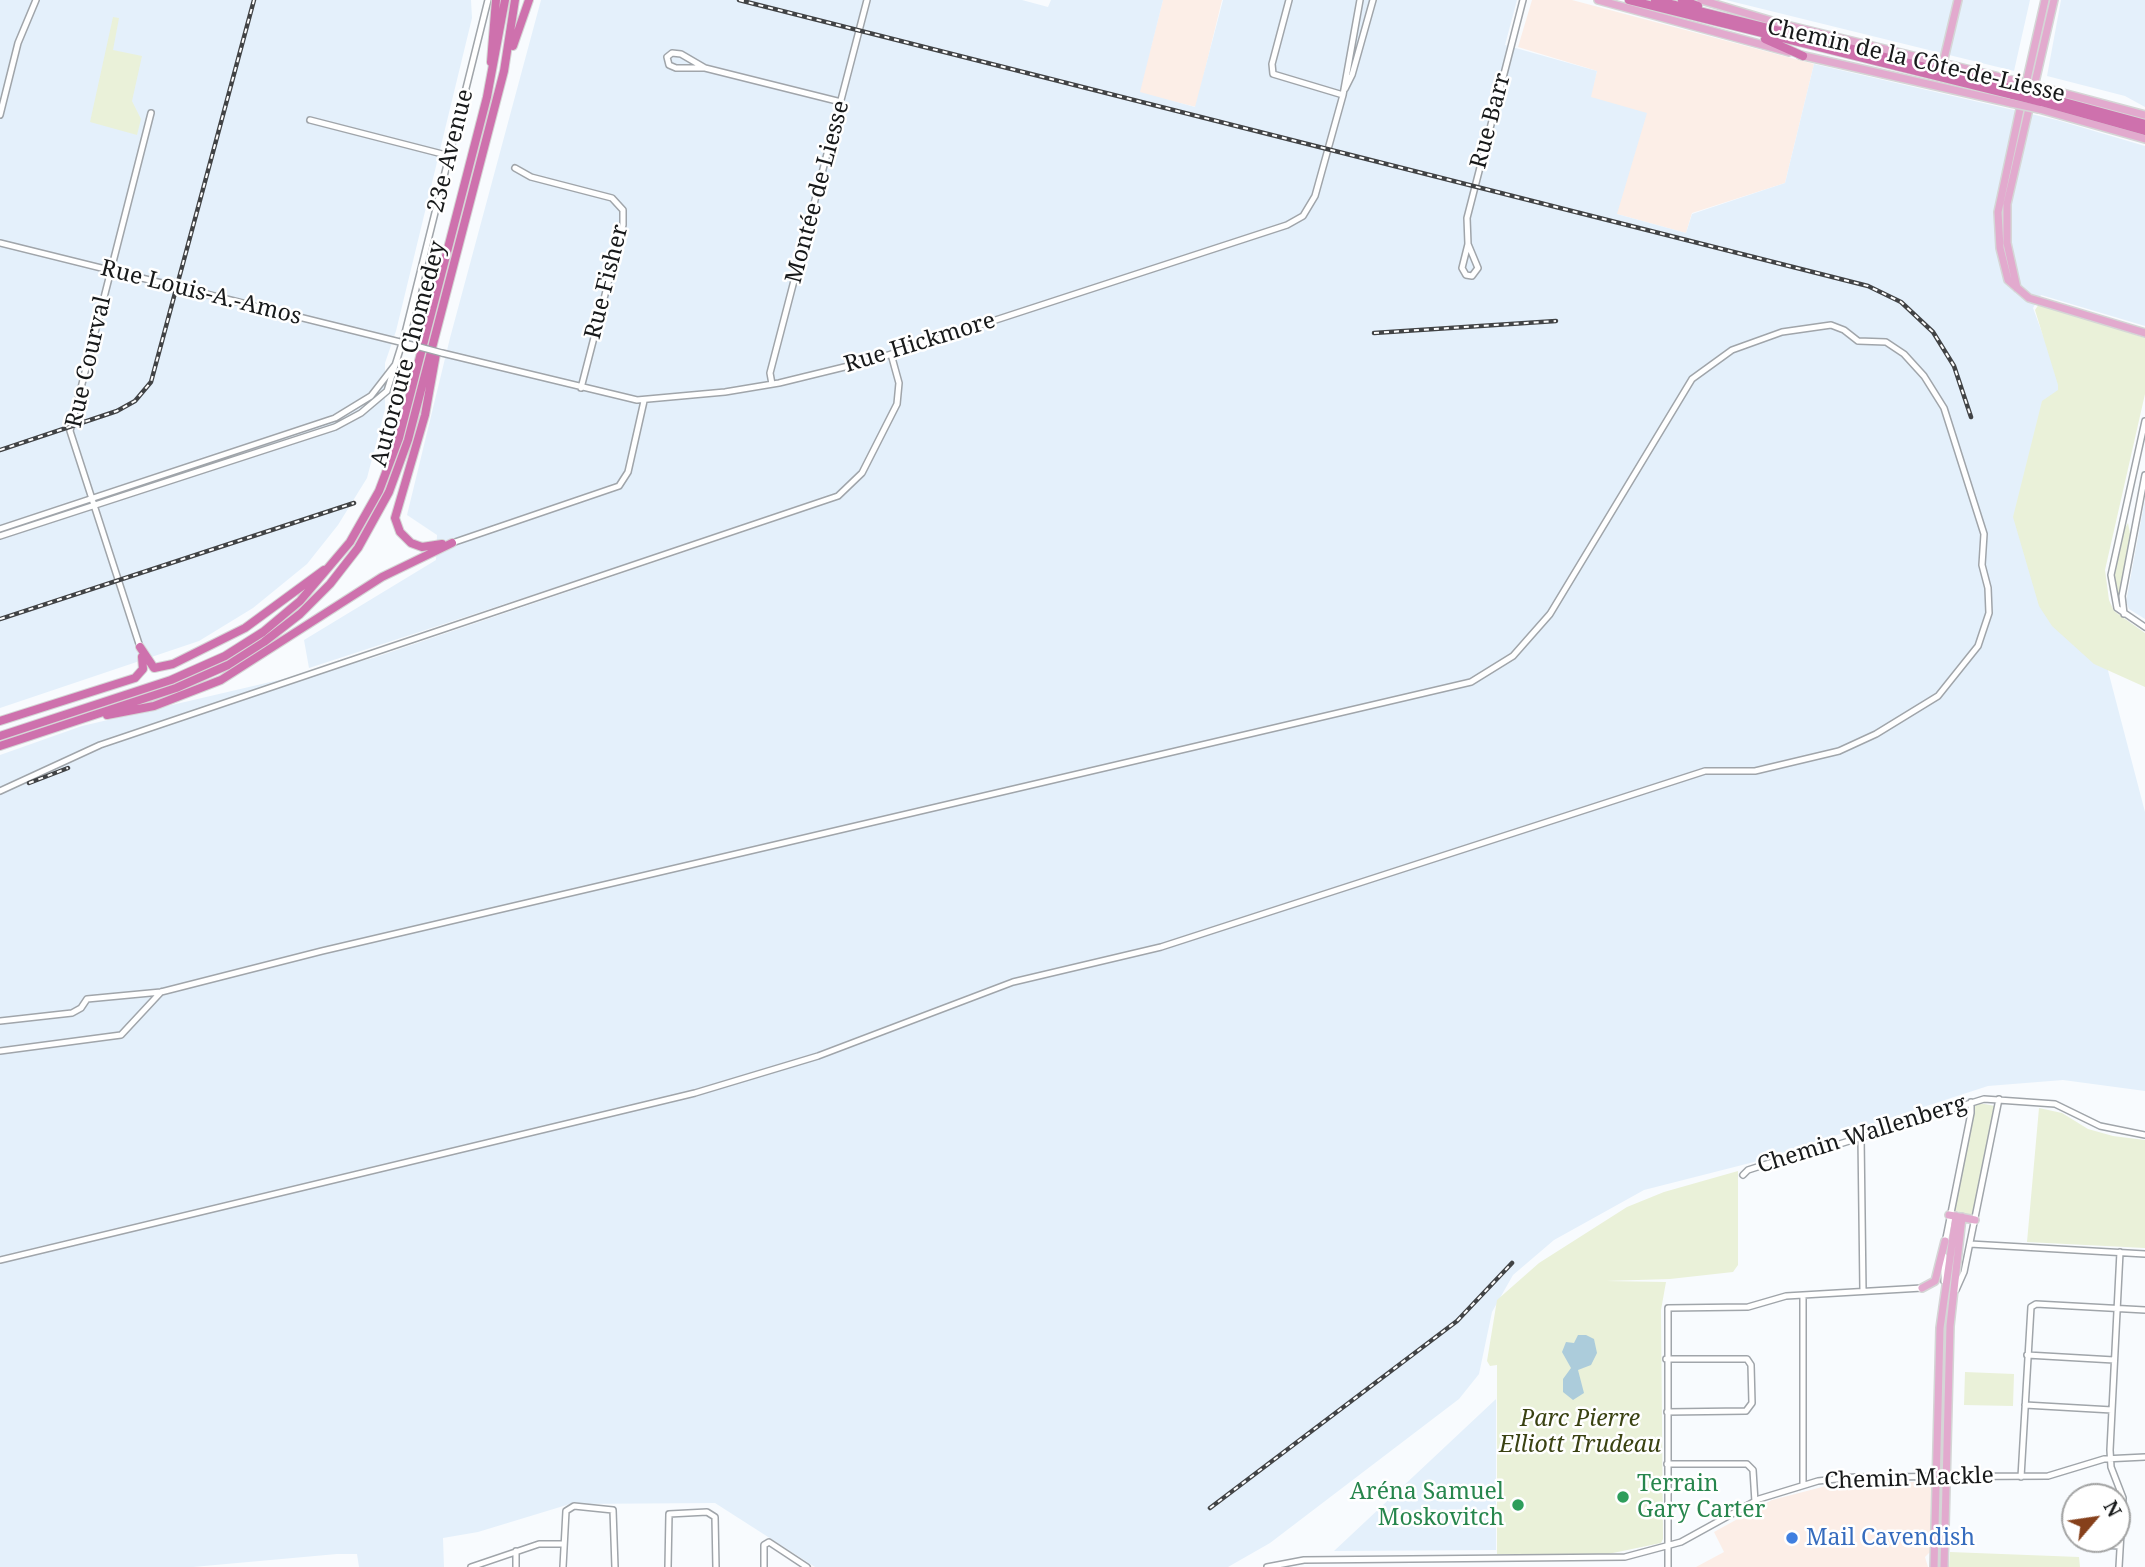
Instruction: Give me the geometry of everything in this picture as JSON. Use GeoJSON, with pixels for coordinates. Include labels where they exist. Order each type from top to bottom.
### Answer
{"type":"FeatureCollection","features":[{"type":"Feature","properties":{"kind":"highway"},"geometry":{"type":"LineString","coordinates":[[487,97],[496,0]]}},
{"type":"Feature","properties":{"kind":"highway","name":"Autoroute Chomedey"},"geometry":{"type":"LineString","coordinates":[[0,736],[158,684],[218,659],[278,620],[336,562],[375,500],[396,446],[487,97],[505,0]]}},
{"type":"Feature","properties":{"kind":"highway","name":"Autoroute Chomedey"},"geometry":{"type":"LineString","coordinates":[[0,746],[184,685],[234,661],[286,626],[337,575],[375,520],[397,474],[445,296],[502,78],[515,0]]}},
{"type":"Feature","properties":{"kind":"highway"},"geometry":{"type":"LineString","coordinates":[[502,78],[528,0]]}},
{"type":"Feature","properties":{"kind":"highway"},"geometry":{"type":"LineString","coordinates":[[1629,0],[2013,92]]}},
{"type":"Feature","properties":{"kind":"highway"},"geometry":{"type":"LineString","coordinates":[[1655,0],[1733,23]]}},
{"type":"Feature","properties":{"kind":"highway"},"geometry":{"type":"LineString","coordinates":[[1682,0],[1803,56]]}},
{"type":"Feature","properties":{"kind":"highway","name":"Chemin de la Côte-de-Liesse"},"geometry":{"type":"LineString","coordinates":[[2013,92],[2145,124]]}},
{"type":"Feature","properties":{"kind":"highway","name":"Chemin de la Côte-de-Liesse"},"geometry":{"type":"LineString","coordinates":[[2042,99],[2145,131]]}},
{"type":"Feature","properties":{"kind":"highway"},"geometry":{"type":"LineString","coordinates":[[445,296],[425,415],[396,517],[400,532],[411,543],[426,547],[452,543]]}},
{"type":"Feature","properties":{"kind":"highway"},"geometry":{"type":"LineString","coordinates":[[88,717],[140,710],[221,680],[382,577],[452,543]]}},
{"type":"Feature","properties":{"kind":"highway"},"geometry":{"type":"LineString","coordinates":[[140,647],[149,664],[155,669],[183,660],[256,621],[336,562]]}},
{"type":"Feature","properties":{"kind":"highway"},"geometry":{"type":"LineString","coordinates":[[0,721],[135,678],[143,669],[140,647]]}},
{"type":"Feature","properties":{"kind":"main road","name":"Chemin de la Côte-de-Liesse"},"geometry":{"type":"LineString","coordinates":[[1598,0],[1803,56],[2145,115]]}},
{"type":"Feature","properties":{"kind":"main road","name":"Chemin de la Côte-de-Liesse"},"geometry":{"type":"LineString","coordinates":[[1701,0],[1782,24],[1943,63],[2013,92]]}},
{"type":"Feature","properties":{"kind":"main road"},"geometry":{"type":"LineString","coordinates":[[1943,63],[1958,0]]}},
{"type":"Feature","properties":{"kind":"main road"},"geometry":{"type":"LineString","coordinates":[[2045,0],[1999,205],[2002,257],[2008,280],[2029,298],[2145,332]]}},
{"type":"Feature","properties":{"kind":"main road"},"geometry":{"type":"LineString","coordinates":[[2017,288],[2007,243],[2007,204],[2054,0]]}},
{"type":"Feature","properties":{"kind":"main road","name":"Chemin de la Côte-de-Liesse"},"geometry":{"type":"LineString","coordinates":[[2042,99],[2145,139]]}},
{"type":"Feature","properties":{"kind":"main road"},"geometry":{"type":"LineString","coordinates":[[1956,1216],[1975,1220]]}},
{"type":"Feature","properties":{"kind":"main road"},"geometry":{"type":"LineString","coordinates":[[1934,1567],[1942,1299],[1956,1216]]}},
{"type":"Feature","properties":{"kind":"main road"},"geometry":{"type":"LineString","coordinates":[[1944,1567],[1956,1216]]}},
{"type":"Feature","properties":{"kind":"main road"},"geometry":{"type":"LineString","coordinates":[[1922,1288],[1935,1281],[1945,1241]]}},
{"type":"Feature","properties":{"kind":"main road"},"geometry":{"type":"LineString","coordinates":[[1922,1288],[1935,1290],[1942,1299]]}},
{"type":"Feature","properties":{"kind":"street"},"geometry":{"type":"LineString","coordinates":[[0,115],[19,38],[36,0]]}},
{"type":"Feature","properties":{"kind":"street","name":"23e Avenue"},"geometry":{"type":"LineString","coordinates":[[19,526],[341,416],[371,396],[397,360],[488,0]]}},
{"type":"Feature","properties":{"kind":"street","name":"Montée de Liesse"},"geometry":{"type":"LineString","coordinates":[[772,384],[770,373],[867,0]]}},
{"type":"Feature","properties":{"kind":"street"},"geometry":{"type":"LineString","coordinates":[[1289,0],[1272,64],[1273,74],[1343,95]]}},
{"type":"Feature","properties":{"kind":"street"},"geometry":{"type":"LineString","coordinates":[[1343,95],[1360,0]]}},
{"type":"Feature","properties":{"kind":"street"},"geometry":{"type":"LineString","coordinates":[[1343,95],[1352,75],[1373,0]]}},
{"type":"Feature","properties":{"kind":"street","name":"Rue Barr"},"geometry":{"type":"LineString","coordinates":[[1468,244],[1478,268],[1472,276],[1466,275],[1462,268],[1468,244],[1468,214],[1524,0]]}},
{"type":"Feature","properties":{"kind":"street"},"geometry":{"type":"LineString","coordinates":[[705,68],[681,54],[672,53],[667,57],[669,65],[676,68],[705,68],[841,102]]}},
{"type":"Feature","properties":{"kind":"street","name":"Rue Hickmore"},"geometry":{"type":"LineString","coordinates":[[402,343],[644,401],[772,384],[891,354],[1294,222],[1310,208],[1315,197],[1343,95]]}},
{"type":"Feature","properties":{"kind":"street","name":"Rue Courval"},"geometry":{"type":"LineString","coordinates":[[140,647],[70,431],[151,113]]}},
{"type":"Feature","properties":{"kind":"street"},"geometry":{"type":"LineString","coordinates":[[310,120],[450,156]]}},
{"type":"Feature","properties":{"kind":"street","name":"Rue Fisher"},"geometry":{"type":"LineString","coordinates":[[516,168],[531,177],[612,198],[623,210],[623,225],[581,388]]}},
{"type":"Feature","properties":{"kind":"street","name":"Rue Louis-A.-Amos"},"geometry":{"type":"LineString","coordinates":[[0,243],[402,343]]}},
{"type":"Feature","properties":{"kind":"street"},"geometry":{"type":"LineString","coordinates":[[0,1021],[76,1012],[87,999],[160,992],[322,950],[1471,682],[1513,656],[1550,614],[1676,400],[1692,379],[1732,349],[1782,332],[1831,325],[1844,330],[1858,341],[1886,342],[1904,354],[1932,386],[1944,408],[1984,534],[1982,565],[1989,595],[1989,613],[1978,646],[1938,696],[1876,734],[1839,751],[1755,771],[1705,771],[1161,947],[1013,982],[818,1056],[695,1093],[0,1260]]}},
{"type":"Feature","properties":{"kind":"street"},"geometry":{"type":"LineString","coordinates":[[0,790],[100,745],[838,496],[862,473],[897,404],[899,383],[891,354]]}},
{"type":"Feature","properties":{"kind":"street"},"geometry":{"type":"LineString","coordinates":[[452,543],[620,486],[628,472],[644,401]]}},
{"type":"Feature","properties":{"kind":"street"},"geometry":{"type":"LineString","coordinates":[[2145,421],[2111,569],[2113,600],[2126,617],[2145,627]]}},
{"type":"Feature","properties":{"kind":"street"},"geometry":{"type":"LineString","coordinates":[[2126,617],[2122,596],[2145,475]]}},
{"type":"Feature","properties":{"kind":"street"},"geometry":{"type":"LineString","coordinates":[[0,528],[19,526]]}},
{"type":"Feature","properties":{"kind":"street"},"geometry":{"type":"LineString","coordinates":[[0,536],[19,526]]}},
{"type":"Feature","properties":{"kind":"street"},"geometry":{"type":"LineString","coordinates":[[0,1051],[121,1035],[160,992]]}},
{"type":"Feature","properties":{"kind":"street"},"geometry":{"type":"LineString","coordinates":[[1953,1296],[1963,1275],[1999,1099]]}},
{"type":"Feature","properties":{"kind":"street","name":"Chemin Wallenberg"},"geometry":{"type":"LineString","coordinates":[[1743,1175],[1748,1170],[1804,1152],[1971,1102],[1999,1099],[2055,1104],[2100,1126],[2145,1135]]}},
{"type":"Feature","properties":{"kind":"street"},"geometry":{"type":"LineString","coordinates":[[1945,1286],[1945,1241],[1956,1216],[1971,1102]]}},
{"type":"Feature","properties":{"kind":"street"},"geometry":{"type":"LineString","coordinates":[[1861,1137],[1863,1291]]}},
{"type":"Feature","properties":{"kind":"street"},"geometry":{"type":"LineString","coordinates":[[1970,1244],[2145,1254]]}},
{"type":"Feature","properties":{"kind":"street"},"geometry":{"type":"LineString","coordinates":[[2118,1483],[2110,1458],[2120,1252]]}},
{"type":"Feature","properties":{"kind":"street"},"geometry":{"type":"LineString","coordinates":[[1668,1567],[1668,1308],[1748,1307],[1780,1297],[1922,1288]]}},
{"type":"Feature","properties":{"kind":"street"},"geometry":{"type":"LineString","coordinates":[[1802,1295],[1803,1484]]}},
{"type":"Feature","properties":{"kind":"street"},"geometry":{"type":"LineString","coordinates":[[2021,1477],[2031,1307],[2036,1304],[2145,1310]]}},
{"type":"Feature","properties":{"kind":"street"},"geometry":{"type":"LineString","coordinates":[[2028,1355],[2114,1360]]}},
{"type":"Feature","properties":{"kind":"street"},"geometry":{"type":"LineString","coordinates":[[1666,1359],[1746,1359],[1751,1365],[1752,1403],[1744,1411],[1667,1412]]}},
{"type":"Feature","properties":{"kind":"street"},"geometry":{"type":"LineString","coordinates":[[2025,1405],[2112,1410]]}},
{"type":"Feature","properties":{"kind":"street","name":"Chemin Mackle"},"geometry":{"type":"LineString","coordinates":[[1267,1567],[1299,1560],[1587,1563],[1630,1557],[1668,1547],[1702,1533],[1755,1502],[1803,1484],[1851,1477],[2058,1475],[2110,1458],[2145,1457]]}},
{"type":"Feature","properties":{"kind":"street"},"geometry":{"type":"LineString","coordinates":[[1667,1464],[1749,1465],[1752,1470],[1755,1502]]}},
{"type":"Feature","properties":{"kind":"street"},"geometry":{"type":"LineString","coordinates":[[563,1567],[566,1511],[570,1507],[588,1507],[613,1510],[615,1567]]}},
{"type":"Feature","properties":{"kind":"street"},"geometry":{"type":"LineString","coordinates":[[668,1567],[667,1517],[672,1512],[707,1512],[715,1517],[716,1567]]}},
{"type":"Feature","properties":{"kind":"street"},"geometry":{"type":"LineString","coordinates":[[764,1567],[764,1546],[772,1543],[807,1567]]}},
{"type":"Feature","properties":{"kind":"street"},"geometry":{"type":"LineString","coordinates":[[471,1567],[539,1544],[563,1544]]}},
{"type":"Feature","properties":{"kind":"street"},"geometry":{"type":"LineString","coordinates":[[516,1551],[516,1567]]}},
{"type":"Feature","properties":{"kind":"shaded area"},"geometry":{"type":"Polygon","coordinates":[[[0,0],[471,0],[472,18],[396,331],[385,363],[385,409],[367,478],[338,525],[307,564],[253,608],[199,641],[0,708],[0,0]]]}},
{"type":"Feature","properties":{"kind":"shaded area"},"geometry":{"type":"Polygon","coordinates":[[[541,0],[1022,0],[1048,7],[1051,0],[1163,0],[1140,92],[1195,107],[1223,0],[1517,0],[1505,45],[1597,71],[1591,97],[1647,113],[1617,214],[1686,233],[1692,214],[1785,183],[1814,64],[2057,120],[2145,146],[2145,326],[2041,295],[2033,308],[2061,384],[2106,663],[2145,812],[2145,1091],[2063,1080],[1988,1086],[1754,1162],[1644,1190],[1554,1240],[1513,1275],[1492,1312],[1479,1374],[1459,1399],[1270,1543],[1228,1567],[815,1567],[715,1503],[570,1504],[478,1532],[443,1538],[444,1567],[359,1567],[357,1554],[337,1554],[193,1567],[0,1567],[0,755],[82,726],[373,658],[799,513],[661,553],[309,668],[304,640],[436,560],[437,535],[407,515],[450,338],[541,0]]]}},
{"type":"Feature","properties":{"kind":"shaded area"},"geometry":{"type":"Polygon","coordinates":[[[1163,0],[1222,0],[1196,107],[1139,93],[1163,0]]]}},
{"type":"Feature","properties":{"kind":"shaded area"},"geometry":{"type":"Polygon","coordinates":[[[1532,0],[1572,0],[1814,64],[1785,183],[1692,213],[1686,233],[1617,214],[1590,97],[1597,71],[1518,47],[1532,0]]]}},
{"type":"Feature","properties":{"kind":"shaded area"},"geometry":{"type":"Polygon","coordinates":[[[1726,0],[2030,0],[2014,71],[1726,0]]]}},
{"type":"Feature","properties":{"kind":"shaded area"},"geometry":{"type":"Polygon","coordinates":[[[2061,0],[2145,0],[2145,107],[2125,96],[2047,76],[2061,0]]]}},
{"type":"Feature","properties":{"kind":"shaded area"},"geometry":{"type":"Polygon","coordinates":[[[2145,499],[2145,619],[2129,609],[2126,602],[2145,499]]]}},
{"type":"Feature","properties":{"kind":"shaded area"},"geometry":{"type":"Polygon","coordinates":[[[1496,1399],[1496,1550],[1334,1551],[1496,1399]]]}},
{"type":"Feature","properties":{"kind":"shaded area"},"geometry":{"type":"Polygon","coordinates":[[[1928,1482],[1931,1485],[1930,1552],[1925,1557],[1928,1567],[1696,1567],[1724,1552],[1714,1532],[1772,1500],[1830,1485],[1928,1482]]]}},
{"type":"Feature","properties":{"kind":"green space"},"geometry":{"type":"Polygon","coordinates":[[[113,17],[119,18],[113,50],[142,56],[132,101],[141,119],[137,135],[90,122],[113,17]]]}},
{"type":"Feature","properties":{"kind":"green space"},"geometry":{"type":"Polygon","coordinates":[[[2039,304],[2145,338],[2145,394],[2105,570],[2109,600],[2114,611],[2145,633],[2145,687],[2094,664],[2052,626],[2039,606],[2013,517],[2042,401],[2058,390],[2035,310],[2039,304]]]}},
{"type":"Feature","properties":{"kind":"green space"},"geometry":{"type":"Polygon","coordinates":[[[2128,523],[2131,539],[2118,600],[2114,572],[2122,533],[2128,523]]]}},
{"type":"Feature","properties":{"kind":"green space"},"geometry":{"type":"Polygon","coordinates":[[[1979,1103],[1995,1106],[1973,1214],[1970,1215],[1953,1210],[1975,1106],[1979,1103]]]}},
{"type":"Feature","properties":{"kind":"green space"},"geometry":{"type":"Polygon","coordinates":[[[2039,1108],[2062,1113],[2088,1129],[2113,1136],[2145,1140],[2145,1248],[2027,1242],[2039,1108]]]}},
{"type":"Feature","properties":{"kind":"green space","name":"Parc Pierre Elliott Trudeau"},"geometry":{"type":"Polygon","coordinates":[[[1738,1171],[1738,1265],[1733,1272],[1670,1279],[1606,1281],[1666,1282],[1661,1310],[1661,1543],[1608,1554],[1497,1554],[1497,1365],[1490,1366],[1487,1361],[1497,1300],[1539,1263],[1627,1207],[1664,1192],[1738,1171]]]}},
{"type":"Feature","properties":{"kind":"green space"},"geometry":{"type":"Polygon","coordinates":[[[1965,1372],[2014,1374],[2013,1406],[1964,1405],[1965,1372]]]}},
{"type":"Feature","properties":{"kind":"green space"},"geometry":{"type":"Polygon","coordinates":[[[1950,1552],[2079,1557],[2080,1567],[1949,1567],[1950,1552]]]}},
{"type":"Feature","properties":{"kind":"water"},"geometry":{"type":"Polygon","coordinates":[[[1578,1335],[1594,1339],[1597,1353],[1591,1365],[1578,1370],[1584,1393],[1573,1400],[1563,1392],[1563,1379],[1571,1368],[1562,1352],[1566,1342],[1574,1343],[1578,1335]]]}},
{"type":"Feature","properties":{"kind":"railway"},"geometry":{"type":"LineString","coordinates":[[0,450],[117,411],[135,401],[151,382],[254,0]]}},
{"type":"Feature","properties":{"kind":"railway"},"geometry":{"type":"LineString","coordinates":[[739,0],[1868,286],[1901,302],[1933,332],[1954,366],[1971,417]]}},
{"type":"Feature","properties":{"kind":"railway"},"geometry":{"type":"LineString","coordinates":[[1374,333],[1556,321]]}},
{"type":"Feature","properties":{"kind":"railway"},"geometry":{"type":"LineString","coordinates":[[0,619],[354,503]]}},
{"type":"Feature","properties":{"kind":"railway"},"geometry":{"type":"LineString","coordinates":[[29,783],[68,768]]}},
{"type":"Feature","properties":{"kind":"railway"},"geometry":{"type":"LineString","coordinates":[[1210,1508],[1457,1321],[1512,1263]]}},
{"type":"Feature","properties":{"kind":"place","name":"Terrain Gary Carter"},"geometry":{"type":"Point","coordinates":[1623,1497]}},
{"type":"Feature","properties":{"kind":"place","name":"Aréna Samuel Moskovitch"},"geometry":{"type":"Point","coordinates":[1518,1505]}},
{"type":"Feature","properties":{"kind":"place","name":"Mail Cavendish"},"geometry":{"type":"Point","coordinates":[1792,1538]}}]}
